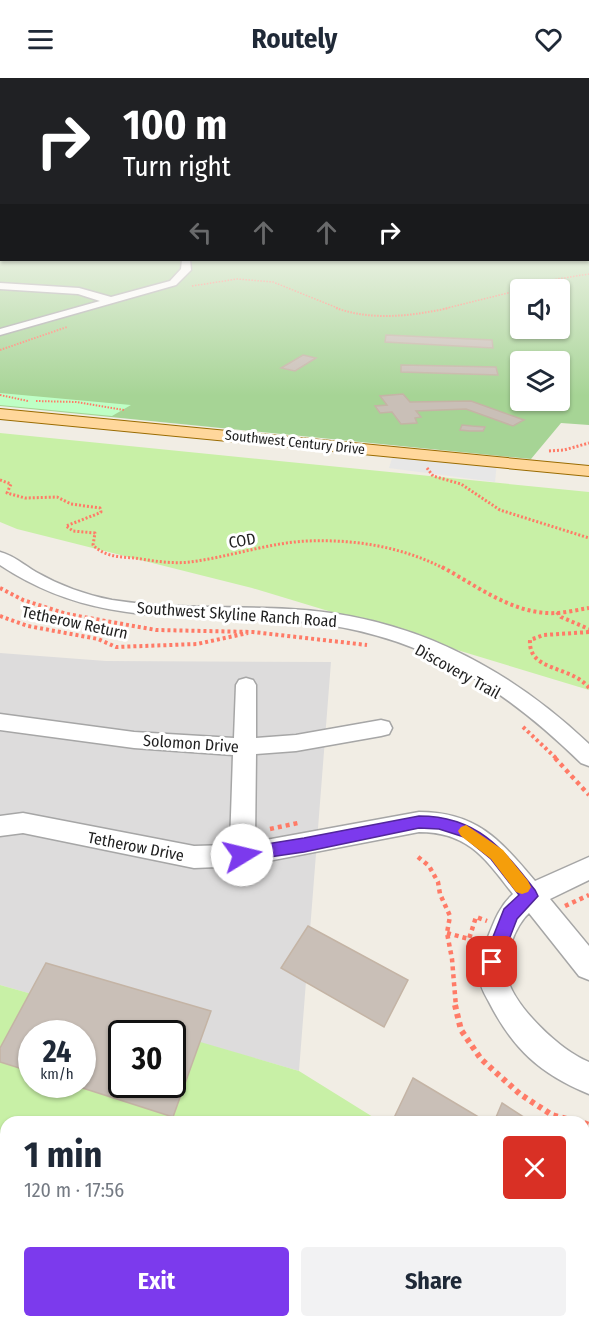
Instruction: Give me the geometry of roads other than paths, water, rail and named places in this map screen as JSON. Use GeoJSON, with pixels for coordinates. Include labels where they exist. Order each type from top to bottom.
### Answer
{"type":"FeatureCollection","features":[{"type":"Feature","properties":{"kind":"main road","name":"Southwest Century Drive"},"geometry":{"type":"LineString","coordinates":[[0,414],[589,471]]}},
{"type":"Feature","properties":{"kind":"street"},"geometry":{"type":"LineString","coordinates":[[0,332],[112,302],[176,280]]}},
{"type":"Feature","properties":{"kind":"street"},"geometry":{"type":"LineString","coordinates":[[3,288],[79,291],[112,302]]}},
{"type":"Feature","properties":{"kind":"street","name":"Southwest Skyline Ranch Road"},"geometry":{"type":"LineString","coordinates":[[0,557],[47,585],[82,599],[160,610],[319,618],[360,624],[412,640],[454,656],[508,687],[544,714],[589,758]]}},
{"type":"Feature","properties":{"kind":"street"},"geometry":{"type":"LineString","coordinates":[[242,845],[246,685]]}},
{"type":"Feature","properties":{"kind":"street","name":"Solomon Drive"},"geometry":{"type":"LineString","coordinates":[[0,722],[144,741],[245,747],[296,743],[381,728]]}},
{"type":"Feature","properties":{"kind":"street","name":"Tetherow Drive"},"geometry":{"type":"LineString","coordinates":[[0,826],[23,823],[194,857],[242,845],[304,845],[419,822],[439,822],[470,832],[497,854],[529,896],[587,962]]}},
{"type":"Feature","properties":{"kind":"street"},"geometry":{"type":"LineString","coordinates":[[589,868],[529,896],[510,914],[492,962],[494,981],[512,1016],[535,1044],[568,1069],[589,1077]]}}]}
